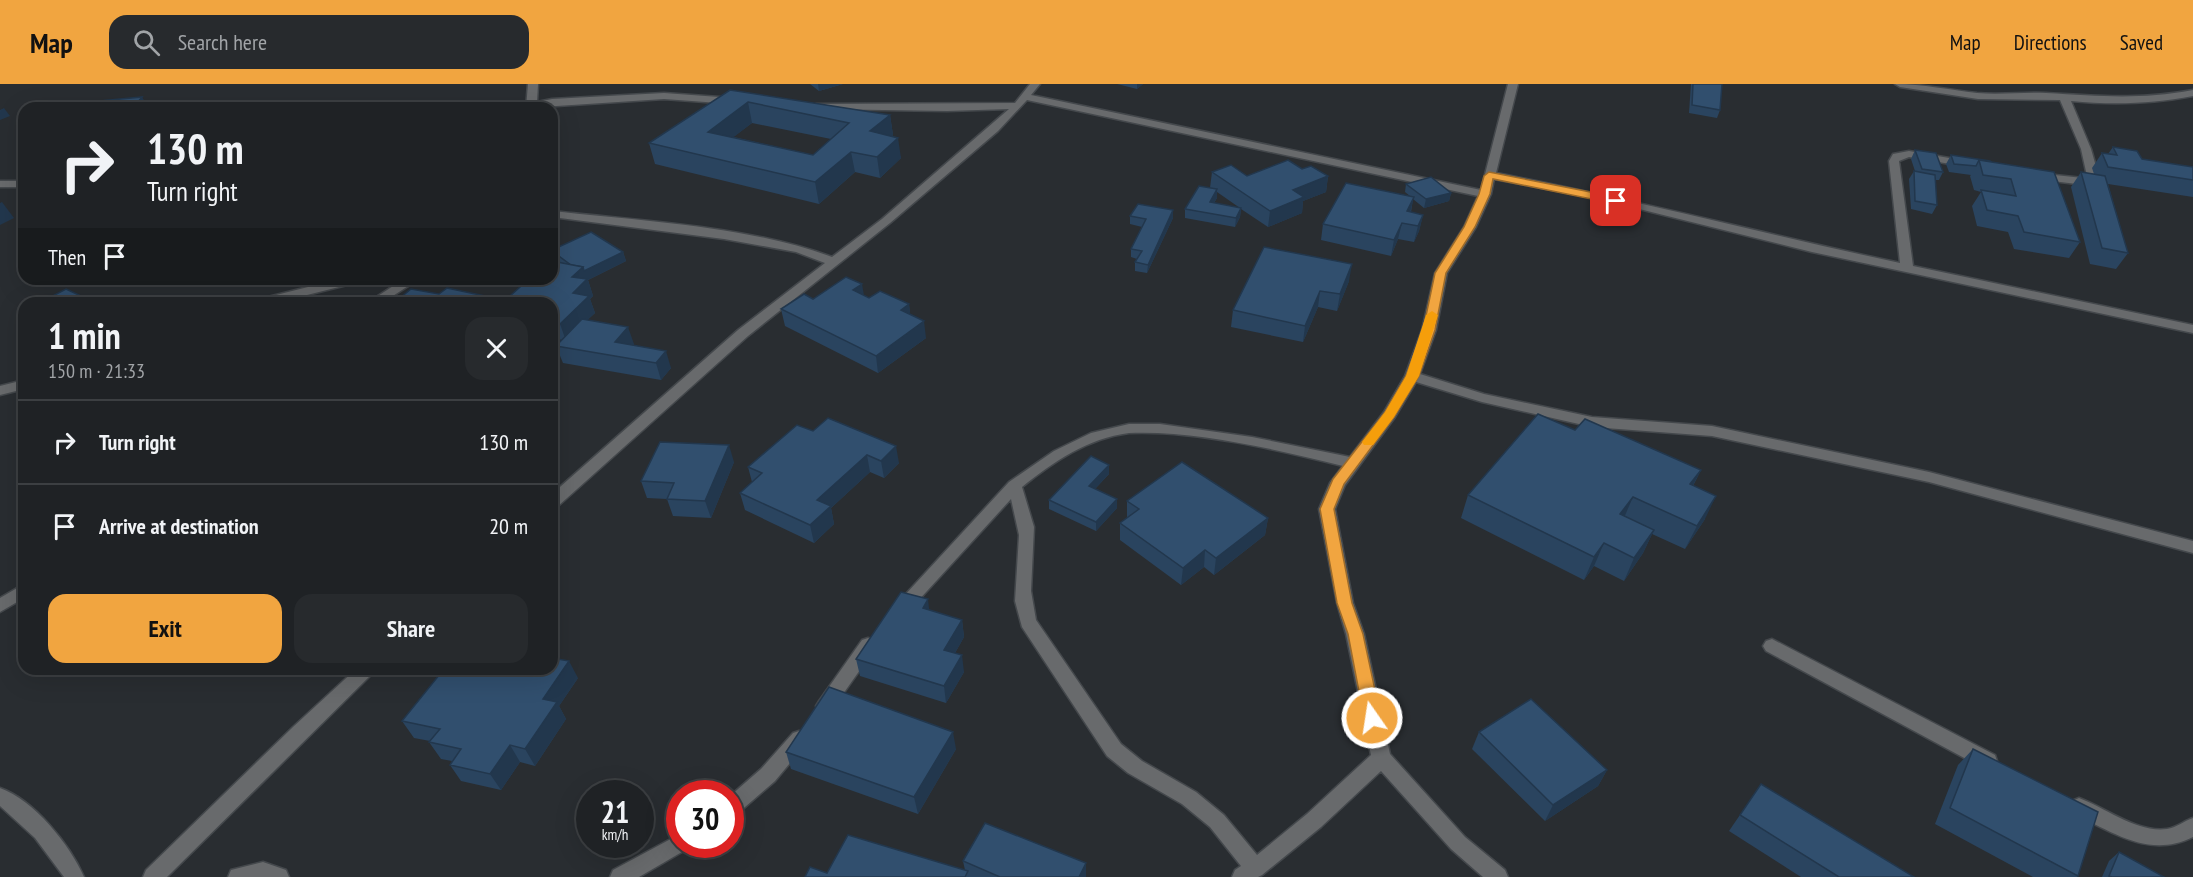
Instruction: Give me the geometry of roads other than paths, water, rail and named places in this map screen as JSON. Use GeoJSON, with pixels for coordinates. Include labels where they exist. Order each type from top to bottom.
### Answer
{"type":"FeatureCollection","features":[{"type":"Feature","properties":{"kind":"street"},"geometry":{"type":"LineString","coordinates":[[532,102],[533,84]]}},
{"type":"Feature","properties":{"kind":"street"},"geometry":{"type":"LineString","coordinates":[[558,498],[744,333],[886,221],[994,129],[1035,84]]}},
{"type":"Feature","properties":{"kind":"street"},"geometry":{"type":"LineString","coordinates":[[1498,877],[1458,843],[1382,758],[1355,634],[1345,603],[1327,509],[1338,483],[1390,414],[1412,376],[1429,330],[1440,273],[1470,227],[1485,194],[1513,84]]}},
{"type":"Feature","properties":{"kind":"street"},"geometry":{"type":"LineString","coordinates":[[1900,84],[1978,96],[2135,101],[2193,93]]}},
{"type":"Feature","properties":{"kind":"street"},"geometry":{"type":"LineString","coordinates":[[552,102],[664,96],[740,102]]}},
{"type":"Feature","properties":{"kind":"street"},"geometry":{"type":"LineString","coordinates":[[2025,174],[2085,182],[2093,177],[2086,148],[2064,98]]}},
{"type":"Feature","properties":{"kind":"street"},"geometry":{"type":"LineString","coordinates":[[808,106],[898,108],[1021,102],[1127,117],[1485,194]]}},
{"type":"Feature","properties":{"kind":"street"},"geometry":{"type":"LineString","coordinates":[[1907,269],[1894,161],[1897,156],[1909,154],[1981,166]]}},
{"type":"Feature","properties":{"kind":"street"},"geometry":{"type":"LineString","coordinates":[[1489,176],[1595,195],[1907,269],[2193,329]]}},
{"type":"Feature","properties":{"kind":"street"},"geometry":{"type":"LineString","coordinates":[[0,184],[18,184]]}},
{"type":"Feature","properties":{"kind":"street"},"geometry":{"type":"LineString","coordinates":[[558,215],[724,235],[799,249],[833,262]]}},
{"type":"Feature","properties":{"kind":"street"},"geometry":{"type":"LineString","coordinates":[[284,297],[331,285]]}},
{"type":"Feature","properties":{"kind":"street"},"geometry":{"type":"LineString","coordinates":[[383,297],[403,285]]}},
{"type":"Feature","properties":{"kind":"street"},"geometry":{"type":"LineString","coordinates":[[1412,376],[1482,398],[1592,422],[1712,431],[1857,461],[1929,477],[2193,547]]}},
{"type":"Feature","properties":{"kind":"street"},"geometry":{"type":"LineString","coordinates":[[0,391],[18,386]]}},
{"type":"Feature","properties":{"kind":"street"},"geometry":{"type":"LineString","coordinates":[[744,796],[768,775],[814,719],[863,650],[1014,486],[1033,471],[1094,436],[1123,429],[1160,429],[1261,442],[1353,463]]}},
{"type":"Feature","properties":{"kind":"street"},"geometry":{"type":"LineString","coordinates":[[1014,486],[1024,514],[1027,540],[1022,603],[1028,622],[1114,750],[1135,767],[1189,798],[1217,821],[1236,842],[1248,873],[1324,813],[1382,758]]}},
{"type":"Feature","properties":{"kind":"street"},"geometry":{"type":"LineString","coordinates":[[0,606],[18,594]]}},
{"type":"Feature","properties":{"kind":"street"},"geometry":{"type":"LineString","coordinates":[[1772,646],[2009,772]]}},
{"type":"Feature","properties":{"kind":"street"},"geometry":{"type":"LineString","coordinates":[[153,877],[299,732],[361,675]]}},
{"type":"Feature","properties":{"kind":"street"},"geometry":{"type":"LineString","coordinates":[[0,796],[16,805],[44,836],[74,877]]}},
{"type":"Feature","properties":{"kind":"street"},"geometry":{"type":"LineString","coordinates":[[2061,799],[2148,836],[2164,838],[2185,832],[2193,827]]}},
{"type":"Feature","properties":{"kind":"street"},"geometry":{"type":"LineString","coordinates":[[620,877],[666,851]]}},
{"type":"Feature","properties":{"kind":"street"},"geometry":{"type":"LineString","coordinates":[[238,877],[264,871],[279,877]]}}]}
